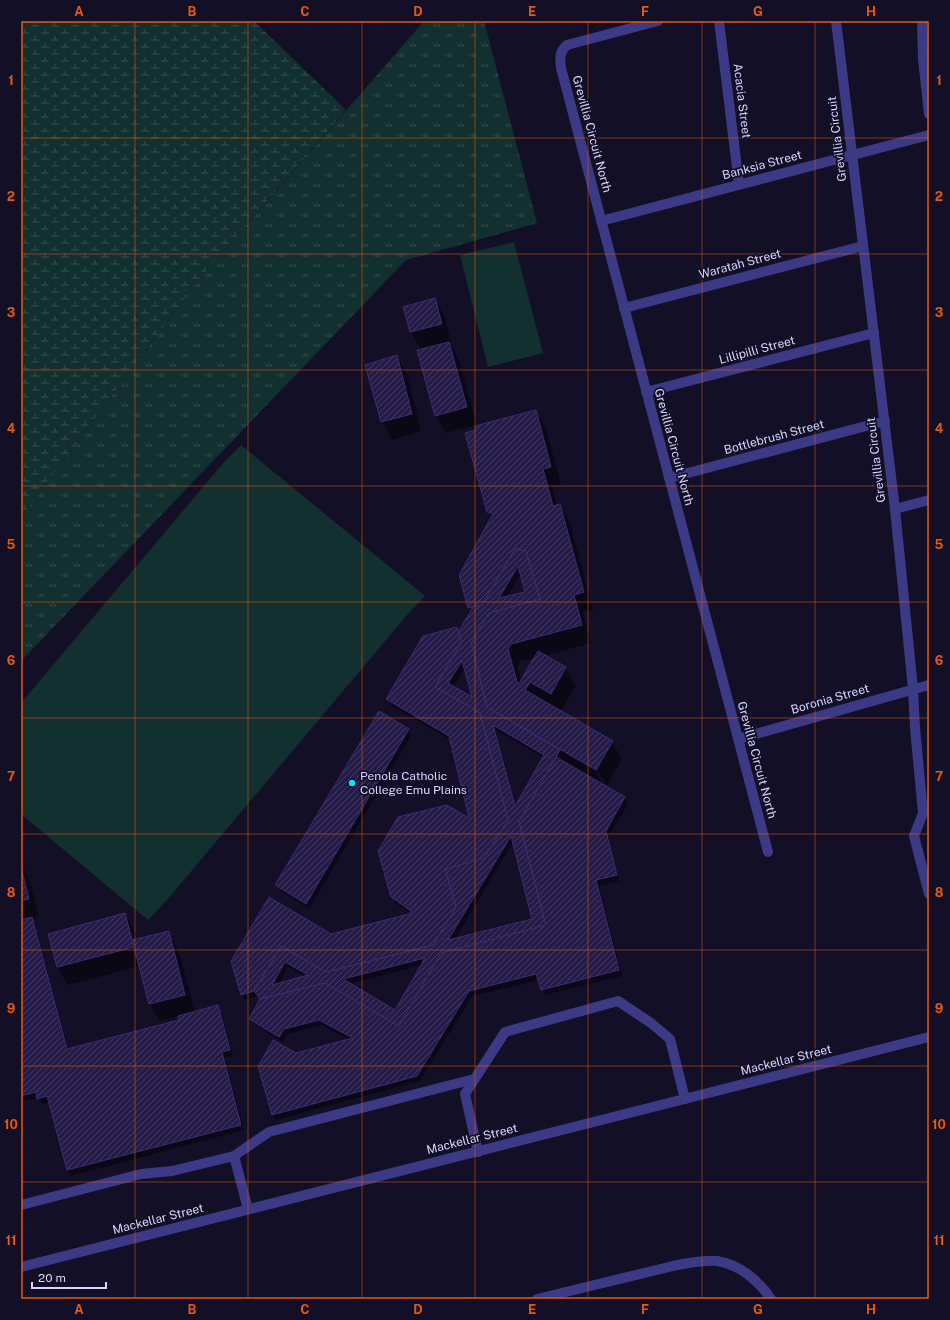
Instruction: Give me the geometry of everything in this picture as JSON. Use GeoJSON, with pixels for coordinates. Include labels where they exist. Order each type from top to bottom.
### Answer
{"type":"FeatureCollection","features":[{"type":"Feature","properties":{"kind":"street"},"geometry":{"type":"LineString","coordinates":[[642,23],[658,21]]}},
{"type":"Feature","properties":{"kind":"street","name":"Acacia Street"},"geometry":{"type":"LineString","coordinates":[[719,21],[739,184]]}},
{"type":"Feature","properties":{"kind":"street","name":"Grevillia Circuit"},"geometry":{"type":"LineString","coordinates":[[836,21],[895,509],[913,689],[915,728],[926,815],[914,836],[929,894]]}},
{"type":"Feature","properties":{"kind":"street"},"geometry":{"type":"LineString","coordinates":[[922,21],[923,59],[929,114]]}},
{"type":"Feature","properties":{"kind":"street","name":"Grevillia Circuit North"},"geometry":{"type":"LineString","coordinates":[[642,23],[574,43],[562,49],[559,56],[601,221],[768,852]]}},
{"type":"Feature","properties":{"kind":"street","name":"Banksia Street"},"geometry":{"type":"LineString","coordinates":[[601,221],[929,135]]}},
{"type":"Feature","properties":{"kind":"street","name":"Waratah Street"},"geometry":{"type":"LineString","coordinates":[[624,308],[862,246]]}},
{"type":"Feature","properties":{"kind":"street","name":"Lillipilli Street"},"geometry":{"type":"LineString","coordinates":[[646,392],[874,333]]}},
{"type":"Feature","properties":{"kind":"street","name":"Bottlebrush Street"},"geometry":{"type":"LineString","coordinates":[[669,478],[885,421]]}},
{"type":"Feature","properties":{"kind":"street"},"geometry":{"type":"LineString","coordinates":[[895,509],[929,500]]}},
{"type":"Feature","properties":{"kind":"street","name":"Boronia Street"},"geometry":{"type":"LineString","coordinates":[[738,739],[929,685]]}},
{"type":"Feature","properties":{"kind":"street"},"geometry":{"type":"LineString","coordinates":[[478,1152],[465,1094],[505,1032],[618,1000],[651,1023],[670,1039],[685,1099]]}},
{"type":"Feature","properties":{"kind":"street","name":"Mackellar Street"},"geometry":{"type":"LineString","coordinates":[[21,1267],[929,1037]]}},
{"type":"Feature","properties":{"kind":"street"},"geometry":{"type":"LineString","coordinates":[[21,1205],[140,1174],[172,1171],[234,1156],[269,1132],[474,1079]]}},
{"type":"Feature","properties":{"kind":"street"},"geometry":{"type":"LineString","coordinates":[[234,1156],[248,1209]]}},
{"type":"Feature","properties":{"kind":"street"},"geometry":{"type":"LineString","coordinates":[[537,1299],[677,1265],[717,1261],[733,1266],[751,1276],[766,1291],[771,1299]]}},
{"type":"Feature","properties":{"kind":"green space"},"geometry":{"type":"Polygon","coordinates":[[[21,21],[254,21],[346,110],[197,282],[21,517],[21,21]]]}},
{"type":"Feature","properties":{"kind":"green space"},"geometry":{"type":"Polygon","coordinates":[[[424,21],[484,21],[537,223],[406,260],[21,661],[21,517],[197,282],[424,21]]]}},
{"type":"Feature","properties":{"kind":"green space"},"geometry":{"type":"Polygon","coordinates":[[[514,242],[543,353],[488,367],[460,255],[514,242]]]}},
{"type":"Feature","properties":{"kind":"green space"},"geometry":{"type":"Polygon","coordinates":[[[241,445],[425,596],[407,615],[167,900],[148,920],[21,814],[21,703],[225,461],[241,445]]]}},
{"type":"Feature","properties":{"kind":"building"},"geometry":{"type":"Polygon","coordinates":[[[435,298],[442,324],[410,332],[403,307],[435,298]]]}},
{"type":"Feature","properties":{"kind":"building"},"geometry":{"type":"Polygon","coordinates":[[[449,342],[467,407],[435,416],[417,350],[449,342]]]}},
{"type":"Feature","properties":{"kind":"building"},"geometry":{"type":"Polygon","coordinates":[[[397,355],[412,414],[381,422],[365,365],[397,355]]]}},
{"type":"Feature","properties":{"kind":"building"},"geometry":{"type":"Polygon","coordinates":[[[536,410],[551,467],[543,469],[553,506],[560,504],[584,592],[574,595],[582,625],[511,644],[508,649],[518,685],[538,651],[566,667],[551,694],[530,682],[525,690],[613,741],[596,770],[487,707],[471,643],[489,613],[540,599],[526,551],[515,549],[482,605],[468,608],[459,575],[493,514],[487,512],[465,433],[476,430],[475,426],[536,410]]]}},
{"type":"Feature","properties":{"kind":"building"},"geometry":{"type":"Polygon","coordinates":[[[515,549],[526,551],[540,599],[489,613],[471,643],[487,707],[560,750],[519,822],[546,925],[441,953],[399,1026],[325,983],[260,999],[254,991],[281,946],[326,972],[433,945],[456,907],[445,869],[484,858],[508,820],[480,713],[435,687],[461,643],[458,632],[473,607],[482,605],[515,549]],[[518,566],[499,598],[525,592],[518,566]],[[462,661],[448,683],[472,697],[462,661]],[[493,725],[515,806],[544,755],[493,725]],[[511,836],[448,940],[532,919],[511,836]],[[425,958],[343,979],[395,1010],[425,958]],[[285,962],[272,985],[308,975],[285,962]]]}},
{"type":"Feature","properties":{"kind":"building"},"geometry":{"type":"Polygon","coordinates":[[[457,627],[461,643],[435,687],[480,713],[508,820],[484,858],[445,869],[456,907],[433,945],[326,972],[281,946],[254,991],[241,995],[231,961],[269,897],[331,934],[409,914],[411,911],[391,897],[378,851],[398,817],[447,805],[469,818],[449,736],[386,699],[423,636],[457,627]]]}},
{"type":"Feature","properties":{"kind":"building"},"geometry":{"type":"Polygon","coordinates":[[[379,711],[409,729],[306,904],[275,885],[379,711]]]}},
{"type":"Feature","properties":{"kind":"building"},"geometry":{"type":"Polygon","coordinates":[[[556,757],[625,797],[606,831],[617,875],[596,880],[619,970],[541,990],[536,974],[469,991],[417,1076],[272,1115],[258,1066],[273,1040],[296,1053],[353,1038],[319,1020],[284,1029],[279,1037],[249,1019],[260,999],[325,983],[399,1026],[441,953],[546,925],[519,822],[556,757]]]}},
{"type":"Feature","properties":{"kind":"building"},"geometry":{"type":"Polygon","coordinates":[[[21,867],[29,899],[21,901],[21,867]]]}},
{"type":"Feature","properties":{"kind":"building"},"geometry":{"type":"Polygon","coordinates":[[[125,913],[134,947],[57,967],[48,934],[125,913]]]}},
{"type":"Feature","properties":{"kind":"building"},"geometry":{"type":"Polygon","coordinates":[[[32,917],[67,1049],[179,1020],[178,1016],[218,1005],[230,1050],[222,1052],[241,1125],[67,1170],[47,1096],[37,1099],[36,1092],[21,1096],[21,920],[32,917]]]}},
{"type":"Feature","properties":{"kind":"building"},"geometry":{"type":"Polygon","coordinates":[[[169,931],[185,995],[149,1004],[132,940],[169,931]]]}},
{"type":"Feature","properties":{"kind":"place","name":"Penola Catholic College Emu Plains"},"geometry":{"type":"Point","coordinates":[352,783]}}]}
